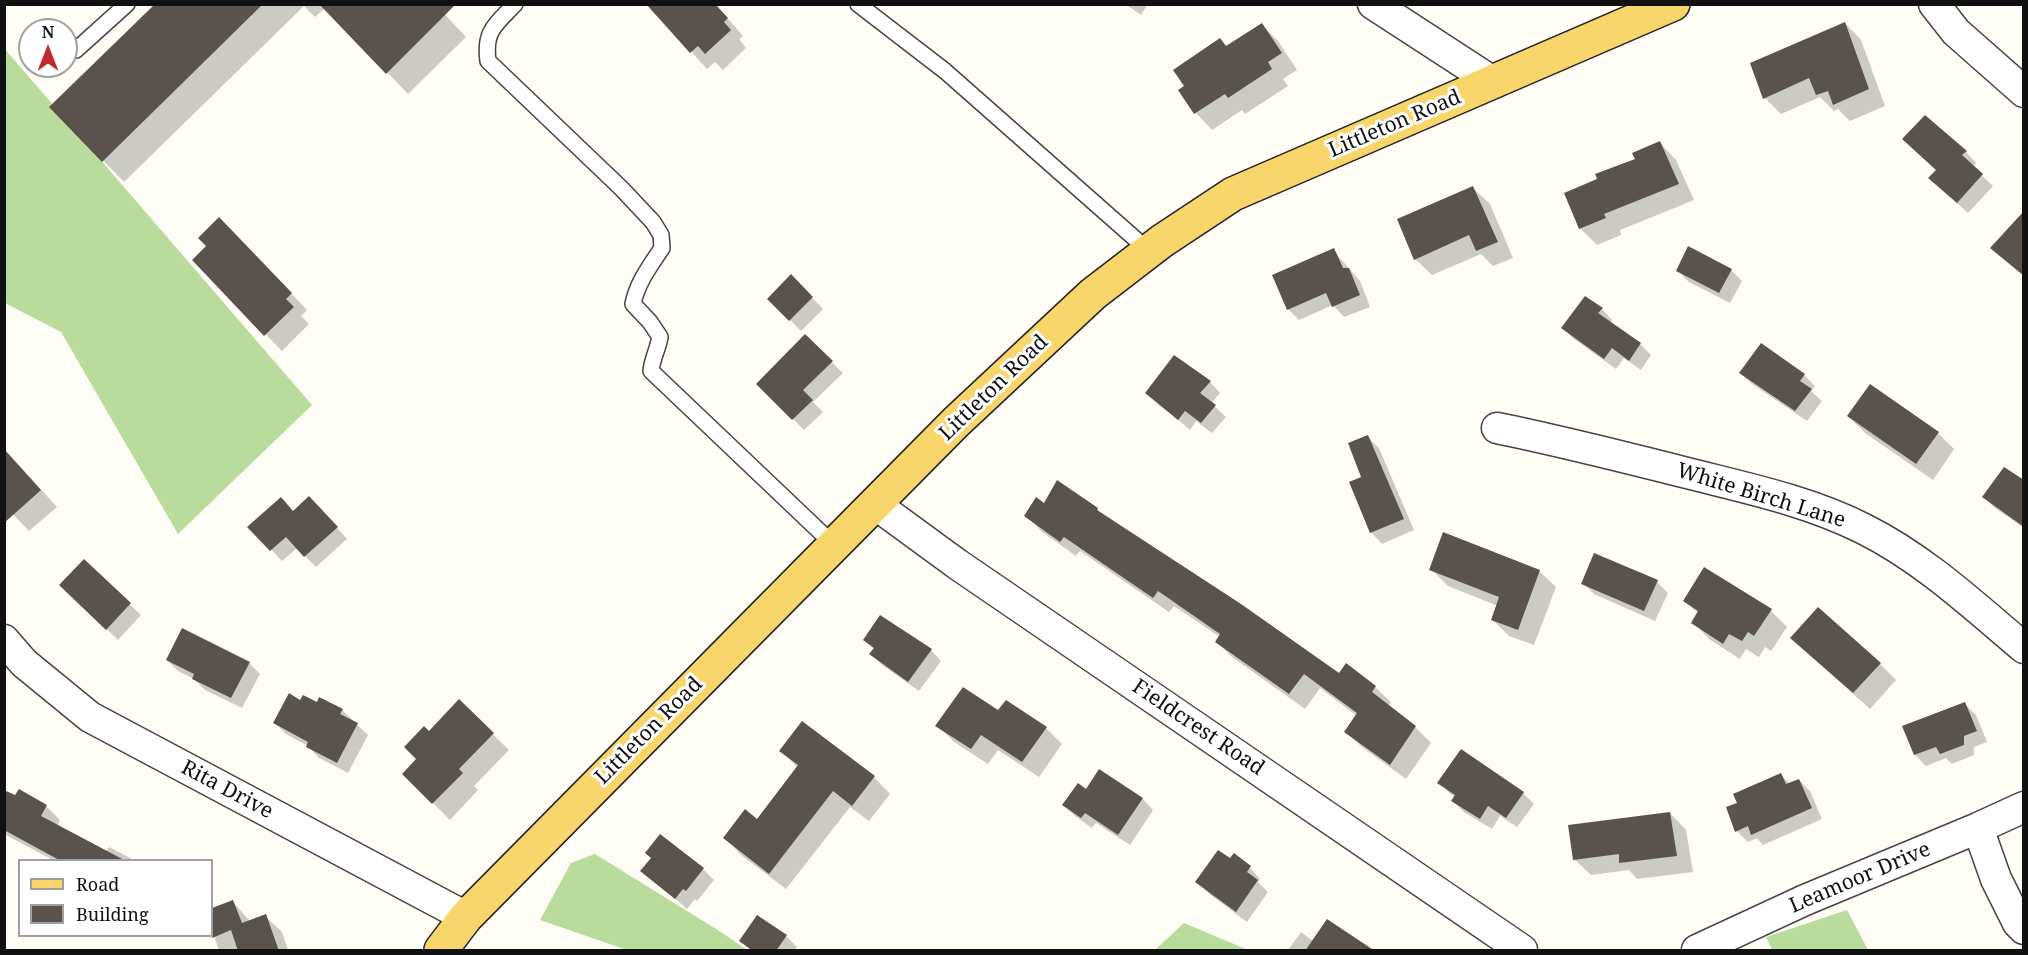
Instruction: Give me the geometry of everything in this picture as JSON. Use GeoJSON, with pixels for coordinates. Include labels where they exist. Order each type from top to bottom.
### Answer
{"type":"FeatureCollection","features":[{"type":"Feature","properties":{"kind":"main road","name":"Littleton Road"},"geometry":{"type":"LineString","coordinates":[[441,951],[466,917],[956,422],[1093,294],[1149,250],[1233,194],[1673,4]]}},
{"type":"Feature","properties":{"kind":"street"},"geometry":{"type":"LineString","coordinates":[[1373,4],[1493,82]]}},
{"type":"Feature","properties":{"kind":"street"},"geometry":{"type":"LineString","coordinates":[[1934,4],[1956,32],[2024,92]]}},
{"type":"Feature","properties":{"kind":"street","name":"White Birch Lane"},"geometry":{"type":"LineString","coordinates":[[1497,428],[1743,487],[1817,509],[1864,528],[1915,558],[2024,648]]}},
{"type":"Feature","properties":{"kind":"street","name":"Fieldcrest Road"},"geometry":{"type":"LineString","coordinates":[[875,504],[957,564],[1522,951]]}},
{"type":"Feature","properties":{"kind":"street","name":"Rita Drive"},"geometry":{"type":"LineString","coordinates":[[4,640],[24,663],[90,717],[466,917]]}},
{"type":"Feature","properties":{"kind":"street","name":"Leamoor Drive"},"geometry":{"type":"LineString","coordinates":[[1697,951],[1805,900],[2024,807]]}},
{"type":"Feature","properties":{"kind":"street"},"geometry":{"type":"LineString","coordinates":[[1978,828],[1996,879],[2018,923],[2024,929]]}},
{"type":"Feature","properties":{"kind":"lane"},"geometry":{"type":"LineString","coordinates":[[78,48],[127,4]]}},
{"type":"Feature","properties":{"kind":"lane"},"geometry":{"type":"LineString","coordinates":[[514,4],[493,28],[486,43],[488,61],[621,188],[653,222],[661,235],[662,248],[635,292],[633,304],[660,337],[658,348],[651,362],[651,371],[834,545]]}},
{"type":"Feature","properties":{"kind":"lane"},"geometry":{"type":"LineString","coordinates":[[858,4],[945,71],[1149,250]]}},
{"type":"Feature","properties":{"kind":"green space"},"geometry":{"type":"Polygon","coordinates":[[[4,48],[18,64],[18,78],[30,78],[312,405],[178,534],[61,332],[5,303],[4,48]]]}},
{"type":"Feature","properties":{"kind":"green space"},"geometry":{"type":"Polygon","coordinates":[[[595,854],[747,950],[627,950],[540,920],[571,863],[595,854]]]}},
{"type":"Feature","properties":{"kind":"green space"},"geometry":{"type":"Polygon","coordinates":[[[1847,910],[1868,950],[1772,950],[1766,937],[1847,910]]]}},
{"type":"Feature","properties":{"kind":"green space"},"geometry":{"type":"Polygon","coordinates":[[[1184,923],[1248,950],[1155,950],[1184,923]]]}},
{"type":"Feature","properties":{"kind":"building"},"geometry":{"type":"Polygon","coordinates":[[[155,4],[263,4],[102,162],[49,107],[155,4]]]}},
{"type":"Feature","properties":{"kind":"building"},"geometry":{"type":"Polygon","coordinates":[[[319,4],[456,4],[386,74],[319,4]]]}},
{"type":"Feature","properties":{"kind":"building"},"geometry":{"type":"Polygon","coordinates":[[[646,4],[715,4],[728,18],[724,22],[731,30],[705,54],[698,46],[690,53],[646,4]]]}},
{"type":"Feature","properties":{"kind":"building"},"geometry":{"type":"Polygon","coordinates":[[[1845,22],[1869,89],[1833,105],[1828,91],[1816,95],[1809,78],[1763,99],[1750,63],[1845,22]]]}},
{"type":"Feature","properties":{"kind":"building"},"geometry":{"type":"Polygon","coordinates":[[[1262,23],[1282,53],[1268,62],[1272,69],[1228,98],[1225,94],[1194,114],[1178,90],[1184,86],[1173,70],[1220,38],[1226,46],[1262,23]]]}},
{"type":"Feature","properties":{"kind":"building"},"geometry":{"type":"Polygon","coordinates":[[[1925,115],[1967,151],[1962,155],[1983,174],[1957,203],[1928,178],[1936,170],[1902,139],[1925,115]]]}},
{"type":"Feature","properties":{"kind":"building"},"geometry":{"type":"Polygon","coordinates":[[[1660,141],[1679,184],[1604,214],[1606,218],[1579,229],[1564,193],[1597,179],[1595,174],[1635,159],[1632,153],[1660,141]]]}},
{"type":"Feature","properties":{"kind":"building"},"geometry":{"type":"Polygon","coordinates":[[[1473,186],[1498,242],[1476,251],[1469,235],[1414,260],[1397,219],[1473,186]]]}},
{"type":"Feature","properties":{"kind":"building"},"geometry":{"type":"Polygon","coordinates":[[[2024,211],[2024,276],[1990,248],[2024,211]]]}},
{"type":"Feature","properties":{"kind":"building"},"geometry":{"type":"Polygon","coordinates":[[[219,217],[292,293],[286,299],[294,307],[264,336],[192,260],[206,246],[198,238],[219,217]]]}},
{"type":"Feature","properties":{"kind":"building"},"geometry":{"type":"Polygon","coordinates":[[[1688,246],[1732,269],[1719,293],[1676,271],[1688,246]]]}},
{"type":"Feature","properties":{"kind":"building"},"geometry":{"type":"Polygon","coordinates":[[[1334,248],[1343,268],[1349,268],[1360,295],[1332,307],[1326,293],[1287,310],[1272,275],[1334,248]]]}},
{"type":"Feature","properties":{"kind":"building"},"geometry":{"type":"Polygon","coordinates":[[[791,274],[813,297],[789,321],[767,299],[791,274]]]}},
{"type":"Feature","properties":{"kind":"building"},"geometry":{"type":"Polygon","coordinates":[[[1585,296],[1603,308],[1598,313],[1641,343],[1629,361],[1612,348],[1604,359],[1561,328],[1585,296]]]}},
{"type":"Feature","properties":{"kind":"building"},"geometry":{"type":"Polygon","coordinates":[[[805,334],[833,361],[803,390],[813,400],[792,420],[756,384],[805,334]]]}},
{"type":"Feature","properties":{"kind":"building"},"geometry":{"type":"Polygon","coordinates":[[[1761,343],[1805,374],[1800,381],[1812,389],[1795,411],[1739,373],[1761,343]]]}},
{"type":"Feature","properties":{"kind":"building"},"geometry":{"type":"Polygon","coordinates":[[[1174,355],[1211,381],[1200,393],[1216,405],[1201,423],[1185,411],[1178,420],[1145,393],[1174,355]]]}},
{"type":"Feature","properties":{"kind":"building"},"geometry":{"type":"Polygon","coordinates":[[[1870,384],[1939,432],[1916,464],[1847,416],[1870,384]]]}},
{"type":"Feature","properties":{"kind":"building"},"geometry":{"type":"Polygon","coordinates":[[[1368,435],[1404,519],[1370,533],[1349,482],[1361,477],[1348,443],[1368,435]]]}},
{"type":"Feature","properties":{"kind":"building"},"geometry":{"type":"Polygon","coordinates":[[[4,449],[41,490],[4,523],[4,449]]]}},
{"type":"Feature","properties":{"kind":"building"},"geometry":{"type":"Polygon","coordinates":[[[2004,467],[2024,480],[2024,527],[1982,497],[2004,467]]]}},
{"type":"Feature","properties":{"kind":"building"},"geometry":{"type":"Polygon","coordinates":[[[1057,480],[1098,508],[1097,510],[1241,604],[1339,673],[1346,663],[1376,686],[1372,692],[1416,726],[1390,765],[1344,732],[1357,713],[1304,674],[1289,694],[1215,642],[1220,634],[1158,591],[1153,598],[1064,537],[1060,542],[1024,516],[1036,497],[1044,503],[1057,480]]]}},
{"type":"Feature","properties":{"kind":"building"},"geometry":{"type":"Polygon","coordinates":[[[309,496],[338,527],[304,557],[286,537],[270,551],[247,527],[281,497],[293,511],[309,496]]]}},
{"type":"Feature","properties":{"kind":"building"},"geometry":{"type":"Polygon","coordinates":[[[1443,532],[1540,570],[1518,630],[1491,620],[1499,597],[1429,570],[1443,532]]]}},
{"type":"Feature","properties":{"kind":"building"},"geometry":{"type":"Polygon","coordinates":[[[1594,553],[1658,580],[1644,611],[1581,584],[1594,553]]]}},
{"type":"Feature","properties":{"kind":"building"},"geometry":{"type":"Polygon","coordinates":[[[84,559],[131,603],[106,630],[59,585],[84,559]]]}},
{"type":"Feature","properties":{"kind":"building"},"geometry":{"type":"Polygon","coordinates":[[[1704,567],[1772,609],[1754,636],[1748,632],[1742,641],[1729,634],[1723,644],[1691,623],[1698,611],[1683,601],[1704,567]]]}},
{"type":"Feature","properties":{"kind":"building"},"geometry":{"type":"Polygon","coordinates":[[[1818,607],[1881,663],[1853,693],[1790,638],[1818,607]]]}},
{"type":"Feature","properties":{"kind":"building"},"geometry":{"type":"Polygon","coordinates":[[[880,615],[932,649],[908,682],[869,654],[874,648],[863,640],[880,615]]]}},
{"type":"Feature","properties":{"kind":"building"},"geometry":{"type":"Polygon","coordinates":[[[182,628],[250,662],[231,698],[192,679],[194,674],[166,660],[182,628]]]}},
{"type":"Feature","properties":{"kind":"building"},"geometry":{"type":"Polygon","coordinates":[[[963,687],[998,710],[1006,700],[1047,727],[1022,762],[981,735],[971,749],[935,726],[963,687]]]}},
{"type":"Feature","properties":{"kind":"building"},"geometry":{"type":"Polygon","coordinates":[[[289,693],[300,700],[303,695],[317,702],[319,697],[343,709],[340,714],[358,723],[337,763],[306,747],[308,742],[273,723],[289,693]]]}},
{"type":"Feature","properties":{"kind":"building"},"geometry":{"type":"Polygon","coordinates":[[[459,699],[494,733],[459,769],[463,773],[432,804],[402,774],[416,759],[404,747],[424,726],[429,731],[459,699]]]}},
{"type":"Feature","properties":{"kind":"building"},"geometry":{"type":"Polygon","coordinates":[[[1965,702],[1977,731],[1964,736],[1964,745],[1940,754],[1936,747],[1914,755],[1902,726],[1965,702]]]}},
{"type":"Feature","properties":{"kind":"building"},"geometry":{"type":"Polygon","coordinates":[[[802,721],[875,776],[852,806],[833,791],[769,874],[723,838],[745,809],[757,819],[798,765],[779,751],[802,721]]]}},
{"type":"Feature","properties":{"kind":"building"},"geometry":{"type":"Polygon","coordinates":[[[1461,749],[1524,792],[1506,818],[1488,806],[1480,819],[1451,801],[1455,795],[1437,783],[1461,749]]]}},
{"type":"Feature","properties":{"kind":"building"},"geometry":{"type":"Polygon","coordinates":[[[1099,769],[1143,798],[1118,835],[1085,813],[1081,818],[1062,805],[1078,783],[1086,789],[1099,769]]]}},
{"type":"Feature","properties":{"kind":"building"},"geometry":{"type":"Polygon","coordinates":[[[1781,773],[1786,784],[1799,779],[1812,808],[1751,835],[1748,826],[1735,832],[1726,807],[1737,803],[1733,794],[1781,773]]]}},
{"type":"Feature","properties":{"kind":"building"},"geometry":{"type":"Polygon","coordinates":[[[19,789],[47,805],[41,816],[122,859],[57,859],[4,830],[4,790],[15,795],[19,789]]]}},
{"type":"Feature","properties":{"kind":"building"},"geometry":{"type":"Polygon","coordinates":[[[1670,812],[1677,856],[1619,863],[1619,854],[1573,860],[1568,825],[1670,812]]]}},
{"type":"Feature","properties":{"kind":"building"},"geometry":{"type":"Polygon","coordinates":[[[660,834],[704,868],[686,891],[683,889],[675,899],[640,871],[651,858],[645,853],[660,834]]]}},
{"type":"Feature","properties":{"kind":"building"},"geometry":{"type":"Polygon","coordinates":[[[1218,850],[1230,858],[1234,853],[1251,866],[1247,872],[1258,880],[1236,912],[1195,882],[1218,850]]]}},
{"type":"Feature","properties":{"kind":"building"},"geometry":{"type":"Polygon","coordinates":[[[233,900],[242,923],[266,914],[279,951],[238,951],[231,930],[212,938],[213,908],[233,900]]]}},
{"type":"Feature","properties":{"kind":"building"},"geometry":{"type":"Polygon","coordinates":[[[757,915],[787,935],[776,951],[753,951],[739,941],[757,915]]]}},
{"type":"Feature","properties":{"kind":"building"},"geometry":{"type":"Polygon","coordinates":[[[1327,919],[1375,951],[1305,951],[1327,919]]]}}]}
